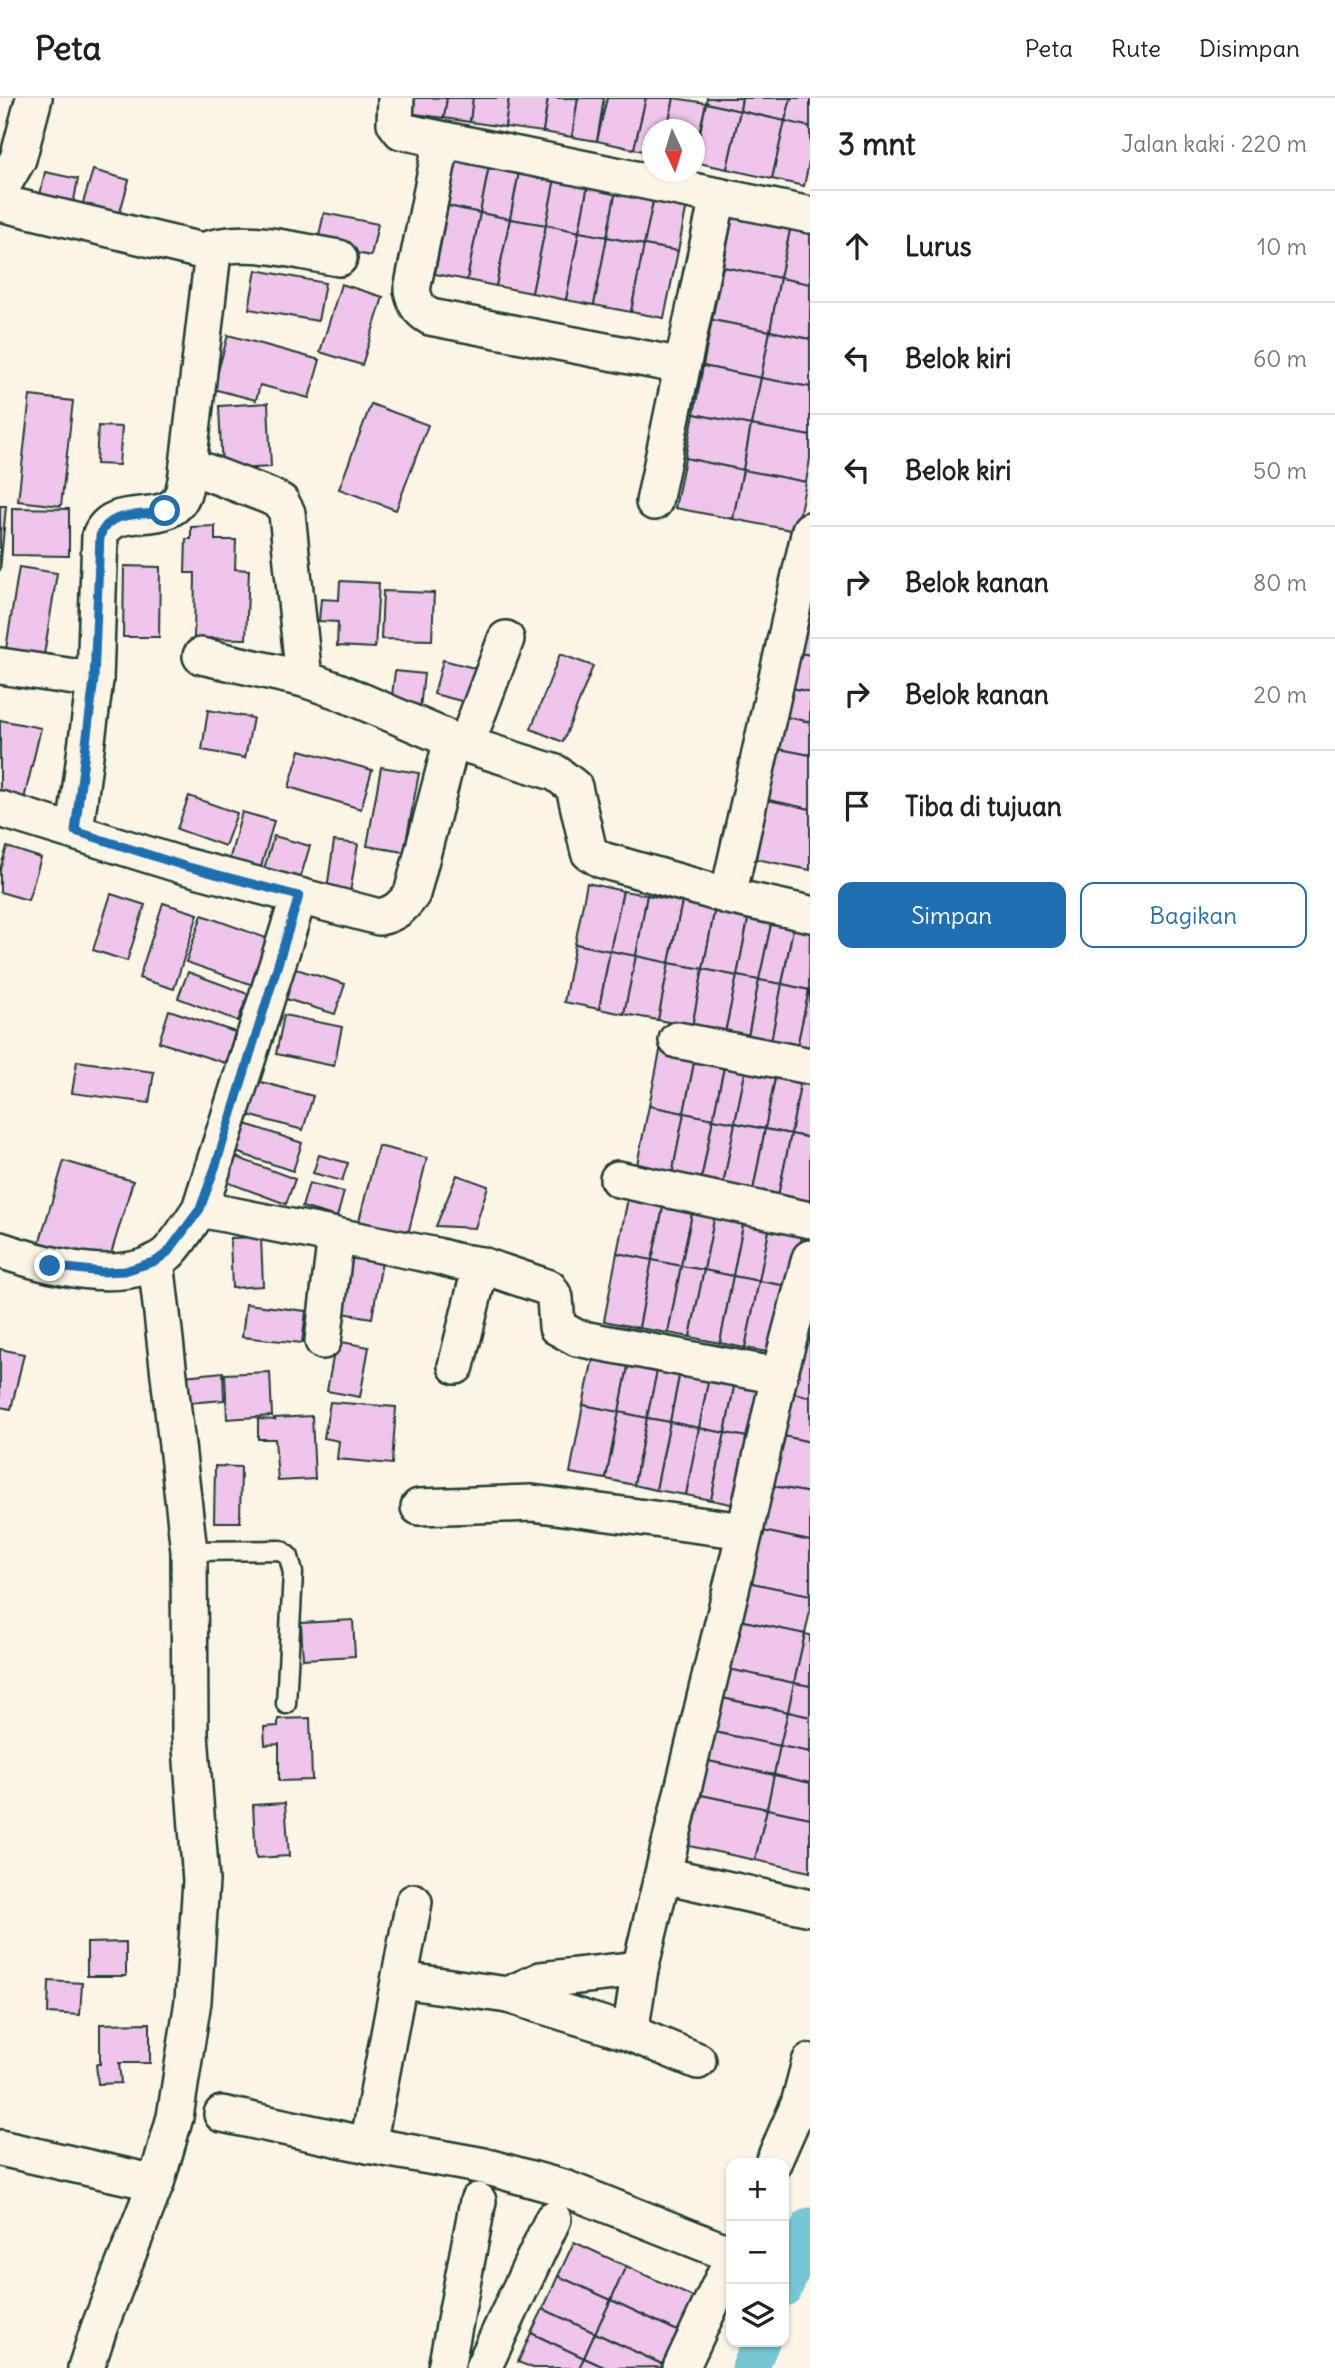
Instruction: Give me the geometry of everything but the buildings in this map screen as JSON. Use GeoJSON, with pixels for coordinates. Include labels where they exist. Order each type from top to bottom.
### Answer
{"type":"FeatureCollection","features":[{"type":"Feature","properties":{"kind":"street"},"geometry":{"type":"LineString","coordinates":[[0,190],[18,159],[34,98]]}},
{"type":"Feature","properties":{"kind":"street"},"geometry":{"type":"LineString","coordinates":[[396,98],[395,123],[401,131],[810,215]]}},
{"type":"Feature","properties":{"kind":"street"},"geometry":{"type":"LineString","coordinates":[[442,139],[412,290],[420,311],[430,317],[682,366]]}},
{"type":"Feature","properties":{"kind":"street"},"geometry":{"type":"LineString","coordinates":[[654,502],[718,196]]}},
{"type":"Feature","properties":{"kind":"street"},"geometry":{"type":"LineString","coordinates":[[0,203],[202,251],[209,255],[212,261],[183,494],[175,505],[165,511],[151,515],[120,517],[108,522],[103,528],[99,548],[94,680],[75,831]]}},
{"type":"Feature","properties":{"kind":"street"},"geometry":{"type":"LineString","coordinates":[[202,251],[244,243],[339,258]]}},
{"type":"Feature","properties":{"kind":"street"},"geometry":{"type":"LineString","coordinates":[[188,465],[269,496],[281,502],[287,513],[304,679]]}},
{"type":"Feature","properties":{"kind":"street"},"geometry":{"type":"LineString","coordinates":[[728,896],[810,530]]}},
{"type":"Feature","properties":{"kind":"street"},"geometry":{"type":"LineString","coordinates":[[0,809],[181,865],[379,917],[392,915],[412,894],[459,742],[506,639]]}},
{"type":"Feature","properties":{"kind":"street"},"geometry":{"type":"LineString","coordinates":[[201,656],[304,679],[459,742],[556,773],[569,782],[578,799],[589,852],[602,860],[728,896],[810,914]]}},
{"type":"Feature","properties":{"kind":"street"},"geometry":{"type":"LineString","coordinates":[[0,666],[94,680]]}},
{"type":"Feature","properties":{"kind":"street"},"geometry":{"type":"LineString","coordinates":[[0,1250],[50,1266],[102,1272],[125,1271],[156,1261],[168,1252],[200,1209],[299,896]]}},
{"type":"Feature","properties":{"kind":"street"},"geometry":{"type":"LineString","coordinates":[[677,1040],[810,1066]]}},
{"type":"Feature","properties":{"kind":"street"},"geometry":{"type":"LineString","coordinates":[[618,1179],[810,1220]]}},
{"type":"Feature","properties":{"kind":"street"},"geometry":{"type":"LineString","coordinates":[[200,1209],[481,1265],[549,1288],[555,1298],[557,1327],[577,1338],[779,1376]]}},
{"type":"Feature","properties":{"kind":"street"},"geometry":{"type":"LineString","coordinates":[[323,1341],[336,1236]]}},
{"type":"Feature","properties":{"kind":"street"},"geometry":{"type":"LineString","coordinates":[[630,2033],[640,1969],[745,1531],[779,1376],[810,1258]]}},
{"type":"Feature","properties":{"kind":"street"},"geometry":{"type":"LineString","coordinates":[[86,2368],[156,2183],[174,2117],[193,2001],[200,1894],[190,1734],[189,1551],[156,1261]]}},
{"type":"Feature","properties":{"kind":"street"},"geometry":{"type":"LineString","coordinates":[[456,1366],[481,1265]]}},
{"type":"Feature","properties":{"kind":"street"},"geometry":{"type":"LineString","coordinates":[[419,1507],[533,1503],[745,1531]]}},
{"type":"Feature","properties":{"kind":"street"},"geometry":{"type":"LineString","coordinates":[[664,1875],[810,1908]]}},
{"type":"Feature","properties":{"kind":"street"},"geometry":{"type":"LineString","coordinates":[[368,2145],[414,1902]]}},
{"type":"Feature","properties":{"kind":"street"},"geometry":{"type":"LineString","coordinates":[[508,1995],[541,1980],[640,1969]]}},
{"type":"Feature","properties":{"kind":"street"},"geometry":{"type":"LineString","coordinates":[[401,1980],[508,1995],[630,2033],[698,2061]]}},
{"type":"Feature","properties":{"kind":"street"},"geometry":{"type":"LineString","coordinates":[[775,2158],[799,2104],[810,2062]]}},
{"type":"Feature","properties":{"kind":"street"},"geometry":{"type":"LineString","coordinates":[[222,2114],[484,2166],[567,2189],[726,2252]]}},
{"type":"Feature","properties":{"kind":"street"},"geometry":{"type":"LineString","coordinates":[[0,2148],[156,2183]]}},
{"type":"Feature","properties":{"kind":"street"},"geometry":{"type":"LineString","coordinates":[[446,2368],[478,2201]]}},
{"type":"Feature","properties":{"kind":"street"},"geometry":{"type":"LineString","coordinates":[[483,2368],[553,2219]]}},
{"type":"Feature","properties":{"kind":"street"},"geometry":{"type":"LineString","coordinates":[[681,2368],[726,2272]]}},
{"type":"Feature","properties":{"kind":"lane"},"geometry":{"type":"LineString","coordinates":[[189,1551],[281,1550],[289,1557],[293,1564],[293,1573],[286,1704]]}},
{"type":"Feature","properties":{"kind":"waterway"},"geometry":{"type":"LineString","coordinates":[[786,2284],[810,2226]]}},
{"type":"Feature","properties":{"kind":"waterway"},"geometry":{"type":"LineString","coordinates":[[750,2368],[759,2347]]}},
{"type":"Feature","properties":{"kind":"route"},"geometry":{"type":"LineString","coordinates":[[50,1266],[102,1272],[125,1271],[156,1261],[168,1252],[200,1209],[299,896],[181,865],[75,831],[94,680],[100,536],[108,522],[120,517],[151,515],[165,511]]}}]}
